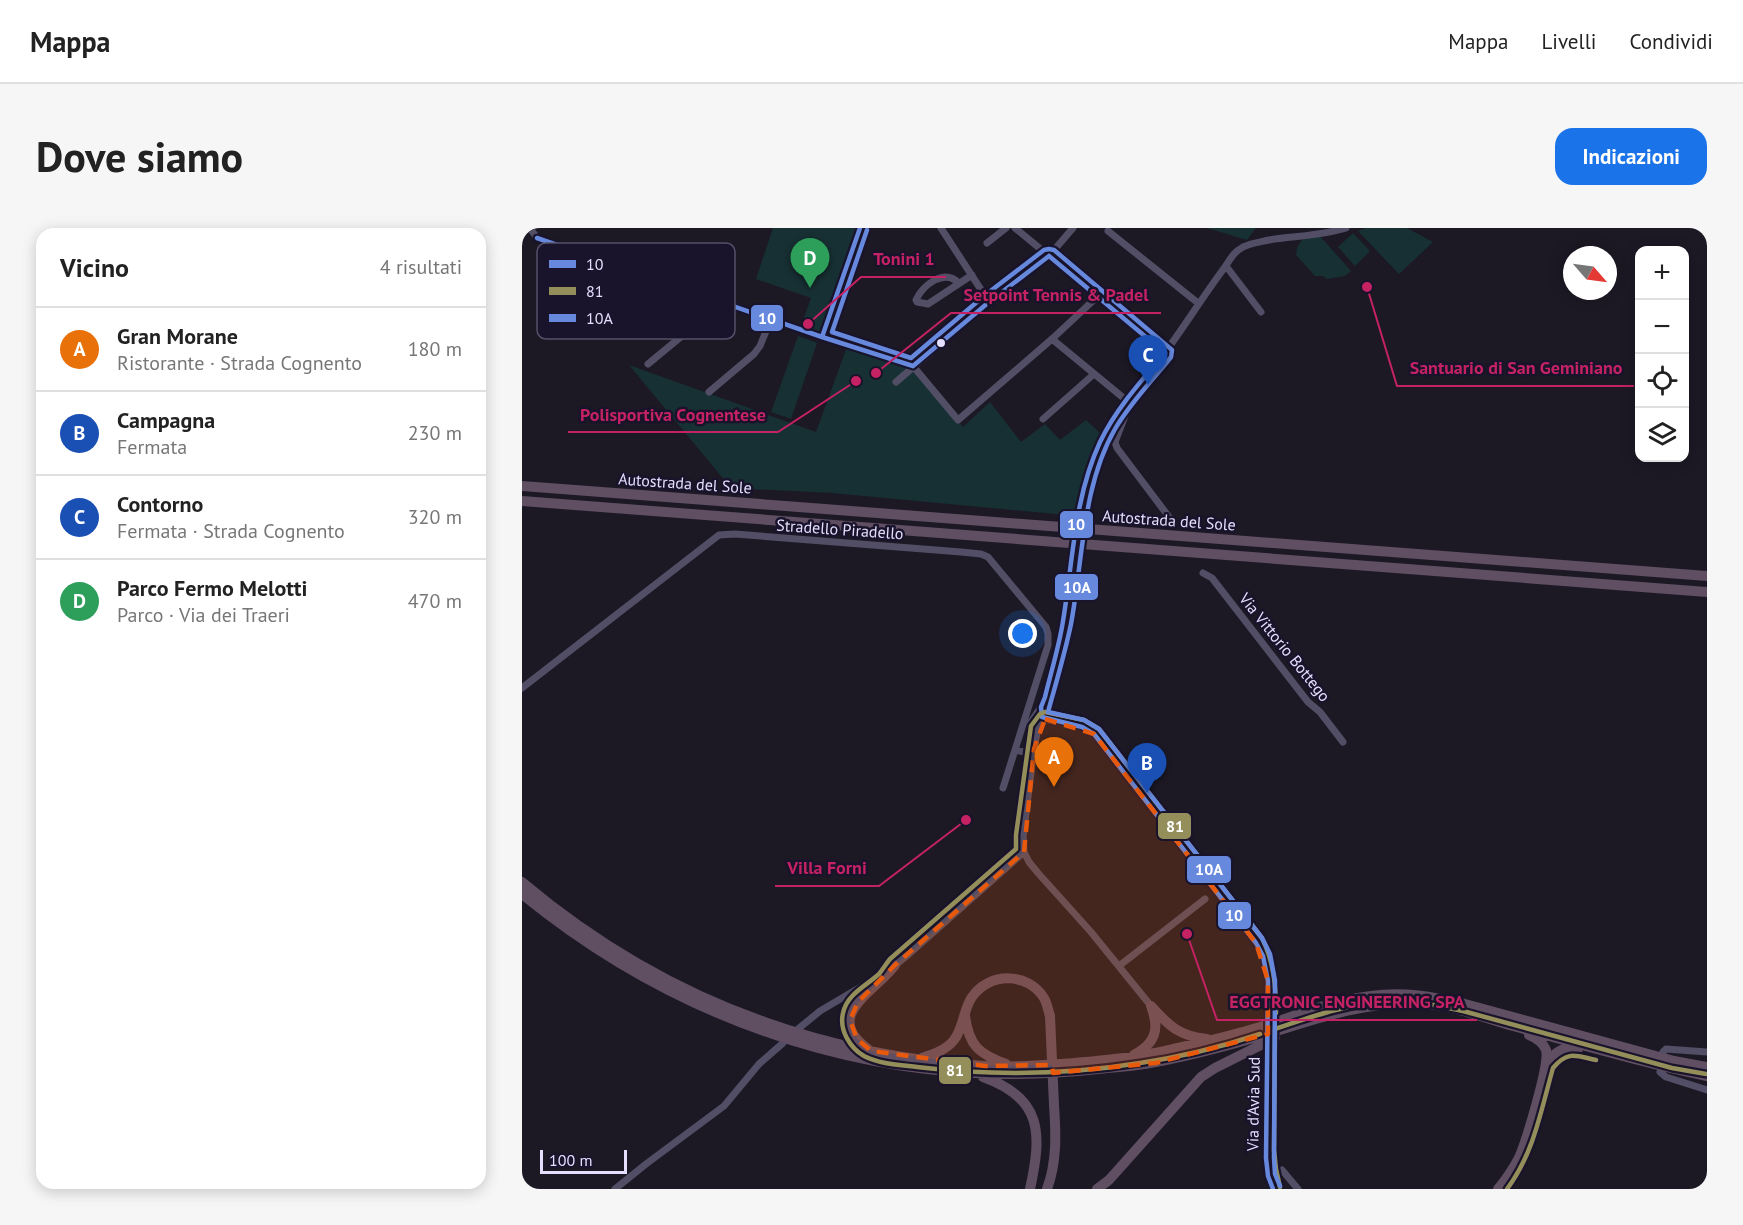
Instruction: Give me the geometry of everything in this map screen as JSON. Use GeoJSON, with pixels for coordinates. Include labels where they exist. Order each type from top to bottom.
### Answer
{"type":"FeatureCollection","features":[{"type":"Feature","properties":{"kind":"highway","name":"Autostrada del Sole"},"geometry":{"type":"LineString","coordinates":[[522,486],[1707,576]]}},
{"type":"Feature","properties":{"kind":"highway","name":"Autostrada del Sole"},"geometry":{"type":"LineString","coordinates":[[522,501],[1707,592]]}},
{"type":"Feature","properties":{"kind":"highway"},"geometry":{"type":"LineString","coordinates":[[522,882],[579,927],[613,950],[692,993],[739,1013],[846,1047],[918,1059],[985,1066],[1012,1066],[1128,1058],[1376,1004],[1417,1003],[1487,1018],[1645,1062]]}},
{"type":"Feature","properties":{"kind":"highway"},"geometry":{"type":"LineString","coordinates":[[522,894],[612,960],[650,981],[729,1018],[779,1036],[845,1055],[906,1066],[971,1073],[1030,1074],[1074,1072],[1156,1063],[1198,1053],[1346,1000],[1372,996],[1417,995],[1465,1004],[1674,1061],[1707,1067]]}},
{"type":"Feature","properties":{"kind":"highway"},"geometry":{"type":"LineString","coordinates":[[871,1051],[861,1044],[853,1032],[850,1025],[850,1014],[858,1002],[895,965]]}},
{"type":"Feature","properties":{"kind":"highway"},"geometry":{"type":"LineString","coordinates":[[918,1059],[942,1051],[949,1045],[959,1032],[969,1001],[982,986],[1007,978],[1026,982],[1035,989],[1044,999],[1050,1016],[1056,1139],[1054,1161],[1047,1189]]}},
{"type":"Feature","properties":{"kind":"highway"},"geometry":{"type":"LineString","coordinates":[[1151,1006],[1179,1032],[1197,1038],[1216,1040]]}},
{"type":"Feature","properties":{"kind":"highway"},"geometry":{"type":"LineString","coordinates":[[1128,1058],[1140,1052],[1152,1041],[1156,1024],[1151,1006]]}},
{"type":"Feature","properties":{"kind":"highway"},"geometry":{"type":"LineString","coordinates":[[965,1015],[969,1035],[976,1048],[989,1057],[1012,1066]]}},
{"type":"Feature","properties":{"kind":"highway"},"geometry":{"type":"LineString","coordinates":[[1097,1189],[1108,1180],[1201,1077],[1257,1047],[1324,1016]]}},
{"type":"Feature","properties":{"kind":"highway"},"geometry":{"type":"LineString","coordinates":[[1487,1018],[1533,1036],[1545,1048],[1546,1064],[1525,1142],[1512,1170],[1498,1189]]}},
{"type":"Feature","properties":{"kind":"highway"},"geometry":{"type":"LineString","coordinates":[[1546,1064],[1556,1052],[1574,1048],[1707,1076]]}},
{"type":"Feature","properties":{"kind":"highway"},"geometry":{"type":"LineString","coordinates":[[971,1073],[1009,1088],[1022,1099],[1030,1111],[1035,1125],[1037,1143],[1030,1189]]}},
{"type":"Feature","properties":{"kind":"street"},"geometry":{"type":"LineString","coordinates":[[530,228],[537,238],[551,243]]}},
{"type":"Feature","properties":{"kind":"street"},"geometry":{"type":"LineString","coordinates":[[822,337],[860,228]]}},
{"type":"Feature","properties":{"kind":"street"},"geometry":{"type":"LineString","coordinates":[[941,228],[989,302]]}},
{"type":"Feature","properties":{"kind":"street"},"geometry":{"type":"LineString","coordinates":[[987,243],[1006,228]]}},
{"type":"Feature","properties":{"kind":"street"},"geometry":{"type":"LineString","coordinates":[[1014,228],[1165,353]]}},
{"type":"Feature","properties":{"kind":"street"},"geometry":{"type":"LineString","coordinates":[[896,382],[989,302],[1049,255],[1073,228]]}},
{"type":"Feature","properties":{"kind":"street"},"geometry":{"type":"LineString","coordinates":[[1034,752],[1030,724],[1045,697],[1063,623],[1084,487],[1092,462],[1123,398],[1165,353],[1230,258],[1245,246],[1346,228]]}},
{"type":"Feature","properties":{"kind":"street"},"geometry":{"type":"LineString","coordinates":[[1108,231],[1198,303]]}},
{"type":"Feature","properties":{"kind":"street"},"geometry":{"type":"LineString","coordinates":[[1226,266],[1261,312]]}},
{"type":"Feature","properties":{"kind":"street"},"geometry":{"type":"LineString","coordinates":[[959,283],[947,276],[941,278],[924,286],[916,300],[928,304],[972,275]]}},
{"type":"Feature","properties":{"kind":"street"},"geometry":{"type":"LineString","coordinates":[[735,306],[913,366],[958,420],[1097,297]]}},
{"type":"Feature","properties":{"kind":"street"},"geometry":{"type":"LineString","coordinates":[[709,392],[754,354],[760,346],[771,319]]}},
{"type":"Feature","properties":{"kind":"street"},"geometry":{"type":"LineString","coordinates":[[648,364],[678,339]]}},
{"type":"Feature","properties":{"kind":"street"},"geometry":{"type":"LineString","coordinates":[[1052,339],[1123,398]]}},
{"type":"Feature","properties":{"kind":"street"},"geometry":{"type":"LineString","coordinates":[[1043,419],[1094,374]]}},
{"type":"Feature","properties":{"kind":"street"},"geometry":{"type":"LineString","coordinates":[[1119,410],[1125,416],[1115,442],[1117,448],[1169,517]]}},
{"type":"Feature","properties":{"kind":"street","name":"Stradello Piradello"},"geometry":{"type":"LineString","coordinates":[[522,688],[719,535],[735,534],[961,552],[988,557],[1046,627],[1048,634],[1048,645],[1015,750]]}},
{"type":"Feature","properties":{"kind":"street","name":"Via Vittorio Bottego"},"geometry":{"type":"LineString","coordinates":[[1203,573],[1212,578],[1308,702],[1320,712],[1343,742]]}},
{"type":"Feature","properties":{"kind":"street"},"geometry":{"type":"LineString","coordinates":[[1041,707],[1043,718],[1038,727],[1034,752],[1023,836],[1024,852],[1038,873],[1091,932],[1151,1006]]}},
{"type":"Feature","properties":{"kind":"street","name":"Via d'Avia Sud"},"geometry":{"type":"LineString","coordinates":[[1043,718],[1082,728],[1094,734],[1216,890],[1256,943],[1263,956],[1268,981],[1266,1158],[1268,1176],[1273,1189]]}},
{"type":"Feature","properties":{"kind":"street"},"geometry":{"type":"LineString","coordinates":[[1003,788],[1015,750],[1034,752]]}},
{"type":"Feature","properties":{"kind":"street"},"geometry":{"type":"LineString","coordinates":[[798,1029],[820,1011],[895,965],[1024,852]]}},
{"type":"Feature","properties":{"kind":"street"},"geometry":{"type":"LineString","coordinates":[[1119,966],[1205,899]]}},
{"type":"Feature","properties":{"kind":"street"},"geometry":{"type":"LineString","coordinates":[[615,1189],[724,1106],[759,1064],[783,1043]]}},
{"type":"Feature","properties":{"kind":"street"},"geometry":{"type":"LineString","coordinates":[[1663,1052],[1666,1049],[1707,1052]]}},
{"type":"Feature","properties":{"kind":"street"},"geometry":{"type":"LineString","coordinates":[[1660,1072],[1665,1077],[1707,1090]]}},
{"type":"Feature","properties":{"kind":"street"},"geometry":{"type":"LineString","coordinates":[[1282,1170],[1298,1189]]}},
{"type":"Feature","properties":{"kind":"highlighted area"},"geometry":{"type":"Polygon","coordinates":[[[1045,719],[1094,734],[1256,943],[1268,981],[1268,1034],[1156,1063],[1053,1073],[1052,1065],[985,1066],[871,1051],[857,1039],[850,1020],[858,1002],[895,965],[1024,852],[1034,749],[1045,719]]]}},
{"type":"Feature","properties":{"kind":"green space"},"geometry":{"type":"Polygon","coordinates":[[[773,228],[858,228],[821,332],[801,326],[811,298],[756,279],[773,228]]]}},
{"type":"Feature","properties":{"kind":"green space"},"geometry":{"type":"Polygon","coordinates":[[[1207,228],[1256,228],[1247,240],[1207,228]]]}},
{"type":"Feature","properties":{"kind":"green space"},"geometry":{"type":"Polygon","coordinates":[[[1366,228],[1407,228],[1433,242],[1399,274],[1358,231],[1366,228]]]}},
{"type":"Feature","properties":{"kind":"green space"},"geometry":{"type":"Polygon","coordinates":[[[1353,233],[1370,251],[1355,266],[1338,247],[1353,233]]]}},
{"type":"Feature","properties":{"kind":"green space"},"geometry":{"type":"Polygon","coordinates":[[[1319,235],[1351,271],[1345,276],[1327,279],[1323,276],[1315,276],[1296,255],[1303,238],[1319,235]]]}},
{"type":"Feature","properties":{"kind":"green space"},"geometry":{"type":"Polygon","coordinates":[[[798,336],[817,343],[791,419],[771,412],[798,336]]]}},
{"type":"Feature","properties":{"kind":"green space"},"geometry":{"type":"Polygon","coordinates":[[[848,344],[914,366],[963,427],[990,402],[1021,442],[1045,424],[1060,440],[1086,420],[1101,434],[1077,516],[832,493],[731,488],[629,365],[816,432],[848,344]]]}},
{"type":"Feature","properties":{"kind":"transit line","name":"10"},"geometry":{"type":"LineString","coordinates":[[822,337],[860,228]]}},
{"type":"Feature","properties":{"kind":"transit line","name":"10A"},"geometry":{"type":"LineString","coordinates":[[867,230],[832,332],[911,358],[984,296],[1044,250],[1049,249],[1054,250],[1172,350],[1171,357],[1121,419],[1104,451],[1085,524],[1071,624],[1048,712],[1084,720],[1099,729],[1262,938],[1270,954],[1275,981],[1274,1158],[1275,1174],[1280,1186]]}},
{"type":"Feature","properties":{"kind":"transit line","name":"10"},"geometry":{"type":"LineString","coordinates":[[537,238],[551,243]]}},
{"type":"Feature","properties":{"kind":"transit line","name":"10"},"geometry":{"type":"LineString","coordinates":[[1049,256],[1165,353]]}},
{"type":"Feature","properties":{"kind":"transit line","name":"10"},"geometry":{"type":"LineString","coordinates":[[913,366],[989,302],[1049,256]]}},
{"type":"Feature","properties":{"kind":"transit line","name":"10"},"geometry":{"type":"LineString","coordinates":[[735,307],[913,366]]}},
{"type":"Feature","properties":{"kind":"transit line","name":"10"},"geometry":{"type":"LineString","coordinates":[[1042,717],[1041,707],[1061,631],[1080,507],[1091,463],[1114,418],[1165,353]]}},
{"type":"Feature","properties":{"kind":"transit line","name":"81"},"geometry":{"type":"LineString","coordinates":[[1260,1034],[1171,1058],[1112,1067],[1057,1072],[973,1072],[904,1066],[870,1059],[859,1053],[850,1043],[844,1032],[842,1019],[845,1006],[853,995],[879,974],[890,959],[1016,849],[1031,726],[1040,714],[1045,712],[1084,720],[1099,729],[1262,938],[1273,975],[1276,1013]]}},
{"type":"Feature","properties":{"kind":"transit line","name":"10"},"geometry":{"type":"LineString","coordinates":[[1042,717],[1082,727],[1094,734],[1256,943],[1263,956],[1268,981],[1266,1158],[1268,1176],[1273,1189]]}},
{"type":"Feature","properties":{"kind":"transit line","name":"81"},"geometry":{"type":"LineString","coordinates":[[1280,1187],[1274,1150],[1275,1029],[1333,1011],[1379,1003],[1411,1002],[1437,1006],[1672,1068],[1706,1074]]}},
{"type":"Feature","properties":{"kind":"transit line","name":"81"},"geometry":{"type":"LineString","coordinates":[[1507,1189],[1530,1146],[1553,1068],[1558,1062],[1573,1056],[1596,1060]]}},
{"type":"Feature","properties":{"kind":"place","name":"Santuario di San Geminiano"},"geometry":{"type":"Point","coordinates":[1367,287]}},
{"type":"Feature","properties":{"kind":"place","name":"Parco Fermo Melotti"},"geometry":{"type":"Point","coordinates":[810,288]}},
{"type":"Feature","properties":{"kind":"place","name":"Tonini 1"},"geometry":{"type":"Point","coordinates":[808,324]}},
{"type":"Feature","properties":{"kind":"place","name":"Setpoint Tennis & Padel"},"geometry":{"type":"Point","coordinates":[876,373]}},
{"type":"Feature","properties":{"kind":"place","name":"Polisportiva Cognentese"},"geometry":{"type":"Point","coordinates":[856,381]}},
{"type":"Feature","properties":{"kind":"place","name":"Contorno"},"geometry":{"type":"Point","coordinates":[1148,385]}},
{"type":"Feature","properties":{"kind":"place","name":"Gran Morane"},"geometry":{"type":"Point","coordinates":[1054,787]}},
{"type":"Feature","properties":{"kind":"place","name":"Campagna"},"geometry":{"type":"Point","coordinates":[1147,793]}},
{"type":"Feature","properties":{"kind":"place","name":"Villa Forni"},"geometry":{"type":"Point","coordinates":[966,820]}},
{"type":"Feature","properties":{"kind":"place","name":"EGGTRONIC ENGINEERING SPA"},"geometry":{"type":"Point","coordinates":[1187,934]}}]}
